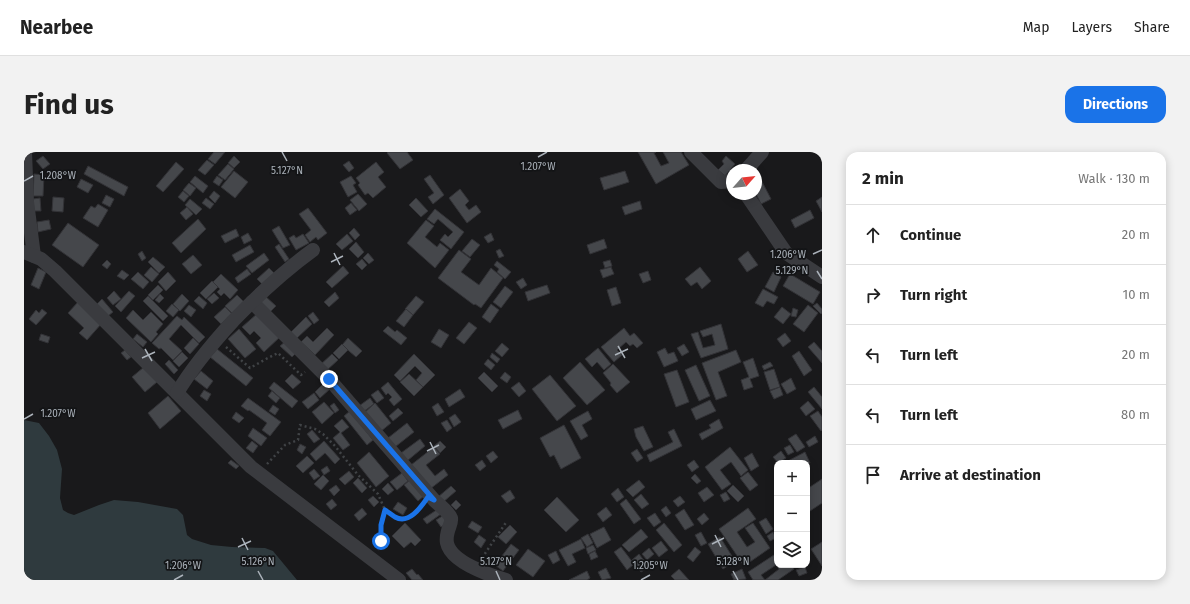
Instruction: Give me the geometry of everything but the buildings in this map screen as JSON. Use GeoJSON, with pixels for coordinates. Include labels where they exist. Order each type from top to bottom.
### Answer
{"type":"FeatureCollection","features":[{"type":"Feature","properties":{"kind":"street"},"geometry":{"type":"LineString","coordinates":[[25,152],[29,254],[41,259],[55,271],[259,473],[399,580]]}},
{"type":"Feature","properties":{"kind":"street"},"geometry":{"type":"LineString","coordinates":[[691,152],[721,182],[726,182]]}},
{"type":"Feature","properties":{"kind":"street"},"geometry":{"type":"LineString","coordinates":[[751,164],[762,152]]}},
{"type":"Feature","properties":{"kind":"street"},"geometry":{"type":"LineString","coordinates":[[750,200],[786,253],[821,274]]}},
{"type":"Feature","properties":{"kind":"street"},"geometry":{"type":"LineString","coordinates":[[177,393],[192,369],[216,339],[252,302],[288,269],[313,250]]}},
{"type":"Feature","properties":{"kind":"street"},"geometry":{"type":"LineString","coordinates":[[252,302],[314,363],[451,518],[446,537],[447,546],[458,558],[476,568],[506,580]]}},
{"type":"Feature","properties":{"kind":"path"},"geometry":{"type":"LineString","coordinates":[[216,339],[250,368],[266,358],[278,353],[301,375],[314,363]]}},
{"type":"Feature","properties":{"kind":"path"},"geometry":{"type":"LineString","coordinates":[[259,473],[286,445],[298,440],[300,425],[315,429],[336,446],[358,475],[378,494],[385,510],[396,518],[404,520],[411,516],[420,508],[428,497],[434,500]]}},
{"type":"Feature","properties":{"kind":"path"},"geometry":{"type":"LineString","coordinates":[[374,562],[381,541],[381,525],[385,510]]}},
{"type":"Feature","properties":{"kind":"path"},"geometry":{"type":"LineString","coordinates":[[476,568],[507,521]]}},
{"type":"Feature","properties":{"kind":"shaded area"},"geometry":{"type":"Polygon","coordinates":[[[24,420],[39,423],[57,450],[62,469],[60,498],[63,510],[68,513],[74,515],[114,500],[138,502],[177,509],[183,515],[187,535],[192,539],[211,545],[265,548],[273,551],[297,580],[24,580],[24,420]]]}},
{"type":"Feature","properties":{"kind":"route"},"geometry":{"type":"LineString","coordinates":[[329,379],[434,500],[428,497],[420,508],[404,520],[396,518],[385,510],[381,525],[381,541]]}}]}
